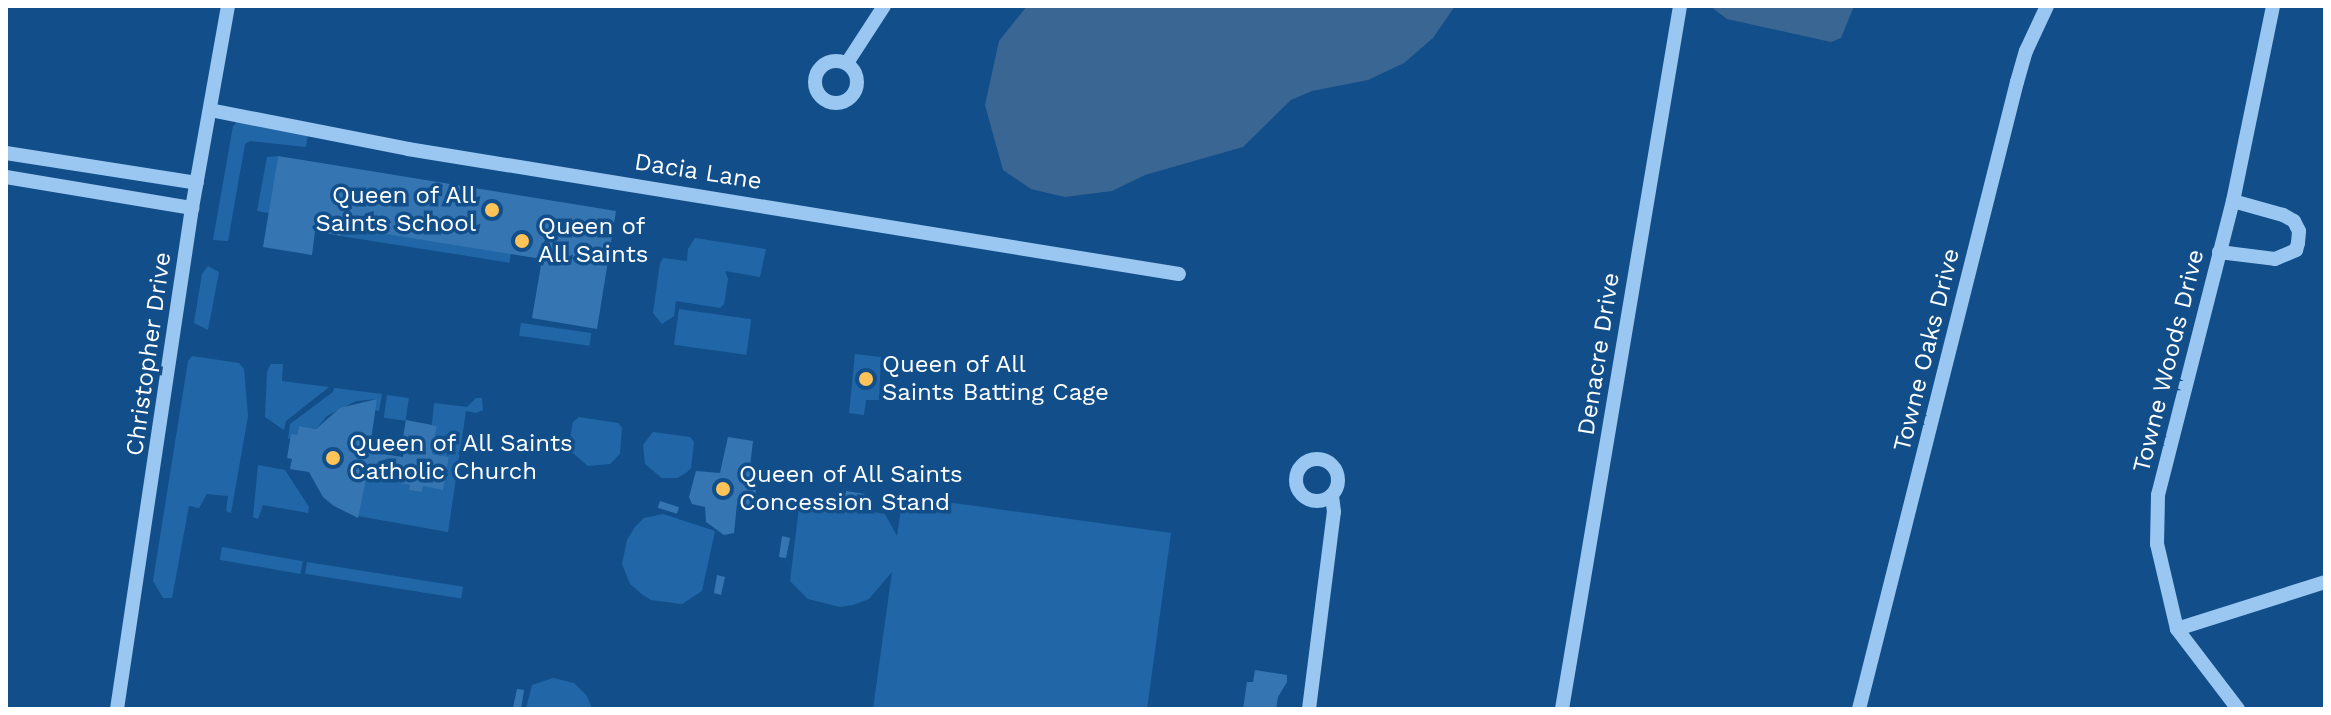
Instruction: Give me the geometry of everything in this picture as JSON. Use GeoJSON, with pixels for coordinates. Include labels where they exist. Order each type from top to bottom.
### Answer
{"type":"FeatureCollection","features":[{"type":"Feature","properties":{"kind":"street","name":"Christopher Drive"},"geometry":{"type":"LineString","coordinates":[[117,709],[192,208],[228,6]]}},
{"type":"Feature","properties":{"kind":"street"},"geometry":{"type":"LineString","coordinates":[[847,63],[884,6]]}},
{"type":"Feature","properties":{"kind":"street","name":"Denacre Drive"},"geometry":{"type":"LineString","coordinates":[[1562,709],[1680,6]]}},
{"type":"Feature","properties":{"kind":"street","name":"Towne Oaks Drive"},"geometry":{"type":"LineString","coordinates":[[1859,709],[2017,82],[2026,51],[2047,6]]}},
{"type":"Feature","properties":{"kind":"street","name":"Towne Woods Drive"},"geometry":{"type":"LineString","coordinates":[[2238,709],[2177,629],[2157,544],[2158,495],[2233,201],[2273,6]]}},
{"type":"Feature","properties":{"kind":"street","name":"Dacia Lane"},"geometry":{"type":"LineString","coordinates":[[210,110],[408,149],[1179,274]]}},
{"type":"Feature","properties":{"kind":"street"},"geometry":{"type":"LineString","coordinates":[[6,153],[197,183]]}},
{"type":"Feature","properties":{"kind":"street"},"geometry":{"type":"LineString","coordinates":[[60,186],[64,162]]}},
{"type":"Feature","properties":{"kind":"street"},"geometry":{"type":"LineString","coordinates":[[104,193],[107,169]]}},
{"type":"Feature","properties":{"kind":"street"},"geometry":{"type":"LineString","coordinates":[[6,177],[192,208]]}},
{"type":"Feature","properties":{"kind":"street"},"geometry":{"type":"LineString","coordinates":[[2219,252],[2275,259],[2296,250],[2298,243],[2299,231],[2294,221],[2233,201]]}},
{"type":"Feature","properties":{"kind":"street"},"geometry":{"type":"LineString","coordinates":[[1309,709],[1334,512],[1332,495]]}},
{"type":"Feature","properties":{"kind":"street"},"geometry":{"type":"LineString","coordinates":[[2177,629],[2325,582]]}},
{"type":"Feature","properties":{"kind":"shaded area"},"geometry":{"type":"Polygon","coordinates":[[[1027,6],[1455,6],[1433,38],[1404,63],[1368,80],[1312,91],[1291,100],[1243,147],[1145,175],[1112,191],[1065,197],[1031,189],[1003,170],[985,105],[999,41],[1027,6]]]}},
{"type":"Feature","properties":{"kind":"shaded area"},"geometry":{"type":"Polygon","coordinates":[[[1710,6],[1854,6],[1841,38],[1831,42],[1727,19],[1710,6]]]}},
{"type":"Feature","properties":{"kind":"shaded area"},"geometry":{"type":"Polygon","coordinates":[[[237,122],[308,135],[306,147],[250,141],[245,144],[228,241],[213,240],[233,126],[237,122]]]}},
{"type":"Feature","properties":{"kind":"shaded area"},"geometry":{"type":"Polygon","coordinates":[[[278,156],[269,213],[257,211],[267,157],[278,156]]]}},
{"type":"Feature","properties":{"kind":"shaded area"},"geometry":{"type":"Polygon","coordinates":[[[342,227],[511,254],[509,263],[341,236],[342,227]]]}},
{"type":"Feature","properties":{"kind":"shaded area"},"geometry":{"type":"Polygon","coordinates":[[[695,238],[766,249],[760,277],[725,271],[728,279],[724,304],[720,308],[676,301],[674,316],[662,324],[653,313],[660,263],[663,258],[687,261],[688,249],[695,238]]]}},
{"type":"Feature","properties":{"kind":"shaded area"},"geometry":{"type":"Polygon","coordinates":[[[208,266],[219,272],[208,330],[194,323],[202,274],[208,266]]]}},
{"type":"Feature","properties":{"kind":"shaded area"},"geometry":{"type":"Polygon","coordinates":[[[679,309],[751,319],[746,355],[674,345],[679,309]]]}},
{"type":"Feature","properties":{"kind":"shaded area"},"geometry":{"type":"Polygon","coordinates":[[[521,323],[591,333],[589,346],[519,336],[521,323]]]}},
{"type":"Feature","properties":{"kind":"shaded area","name":"Queen of All Saints Batting Cage"},"geometry":{"type":"Polygon","coordinates":[[[855,354],[881,357],[879,400],[866,400],[864,415],[849,413],[855,354]]]}},
{"type":"Feature","properties":{"kind":"shaded area"},"geometry":{"type":"Polygon","coordinates":[[[192,356],[239,363],[244,369],[248,416],[231,513],[226,511],[228,496],[207,494],[199,508],[189,506],[172,598],[163,598],[153,581],[188,361],[192,356]]]}},
{"type":"Feature","properties":{"kind":"shaded area"},"geometry":{"type":"Polygon","coordinates":[[[271,364],[283,364],[282,381],[329,387],[286,421],[284,430],[265,417],[267,372],[271,364]]]}},
{"type":"Feature","properties":{"kind":"shaded area"},"geometry":{"type":"Polygon","coordinates":[[[334,388],[382,394],[379,411],[375,410],[377,399],[356,401],[327,416],[316,429],[299,426],[297,435],[288,439],[290,424],[333,392],[334,388]]]}},
{"type":"Feature","properties":{"kind":"shaded area"},"geometry":{"type":"Polygon","coordinates":[[[387,395],[409,398],[406,421],[384,418],[387,395]]]}},
{"type":"Feature","properties":{"kind":"shaded area"},"geometry":{"type":"Polygon","coordinates":[[[476,398],[482,398],[483,410],[476,413],[466,411],[448,532],[358,516],[367,475],[394,475],[397,483],[410,485],[410,490],[422,492],[423,486],[443,489],[449,457],[432,454],[437,426],[432,425],[434,403],[467,407],[476,398]]]}},
{"type":"Feature","properties":{"kind":"shaded area"},"geometry":{"type":"Polygon","coordinates":[[[579,417],[618,423],[622,428],[620,454],[610,464],[588,466],[568,449],[573,422],[579,417]]]}},
{"type":"Feature","properties":{"kind":"shaded area"},"geometry":{"type":"Polygon","coordinates":[[[653,432],[690,437],[694,442],[691,468],[686,473],[677,478],[662,478],[645,464],[643,445],[653,432]]]}},
{"type":"Feature","properties":{"kind":"shaded area"},"geometry":{"type":"Polygon","coordinates":[[[258,465],[285,470],[309,507],[308,513],[263,505],[258,519],[253,517],[258,465]]]}},
{"type":"Feature","properties":{"kind":"shaded area"},"geometry":{"type":"Polygon","coordinates":[[[903,496],[1171,533],[1147,709],[873,709],[892,572],[869,599],[853,605],[840,607],[808,599],[790,581],[800,500],[885,514],[897,536],[903,496]]]}},
{"type":"Feature","properties":{"kind":"shaded area"},"geometry":{"type":"Polygon","coordinates":[[[663,514],[715,531],[702,591],[682,604],[651,600],[643,595],[630,584],[622,564],[627,540],[635,527],[644,518],[663,514]]]}},
{"type":"Feature","properties":{"kind":"shaded area"},"geometry":{"type":"Polygon","coordinates":[[[222,547],[303,561],[300,574],[220,560],[222,547]]]}},
{"type":"Feature","properties":{"kind":"shaded area"},"geometry":{"type":"Polygon","coordinates":[[[307,562],[463,587],[461,599],[305,574],[307,562]]]}},
{"type":"Feature","properties":{"kind":"shaded area"},"geometry":{"type":"Polygon","coordinates":[[[553,678],[574,683],[587,696],[592,709],[526,709],[532,685],[553,678]]]}},
{"type":"Feature","properties":{"kind":"building","name":"Queen of All Saints"},"geometry":{"type":"Polygon","coordinates":[[[278,156],[616,211],[597,329],[532,318],[542,259],[342,227],[341,236],[315,231],[312,255],[263,247],[278,156]]]}},
{"type":"Feature","properties":{"kind":"building","name":"Queen of All Saints Catholic Church"},"geometry":{"type":"Polygon","coordinates":[[[377,399],[370,447],[383,449],[382,454],[403,457],[404,450],[424,454],[425,447],[402,443],[406,420],[437,426],[432,454],[449,457],[443,490],[423,486],[422,492],[409,490],[410,485],[397,483],[394,475],[367,475],[358,518],[323,497],[309,472],[290,469],[292,459],[287,458],[291,434],[297,435],[299,426],[316,429],[340,408],[377,399]]]}},
{"type":"Feature","properties":{"kind":"building","name":"Queen of All Saints Concession Stand"},"geometry":{"type":"Polygon","coordinates":[[[728,437],[753,441],[750,466],[765,470],[764,480],[757,479],[754,506],[737,504],[734,533],[724,535],[706,522],[705,507],[692,504],[689,497],[696,471],[720,473],[728,437]]]}},
{"type":"Feature","properties":{"kind":"building"},"geometry":{"type":"Polygon","coordinates":[[[846,491],[865,494],[864,501],[845,498],[846,491]]]}},
{"type":"Feature","properties":{"kind":"building"},"geometry":{"type":"Polygon","coordinates":[[[660,501],[679,507],[677,514],[658,508],[660,501]]]}},
{"type":"Feature","properties":{"kind":"building"},"geometry":{"type":"Polygon","coordinates":[[[782,536],[790,538],[786,558],[779,557],[782,536]]]}},
{"type":"Feature","properties":{"kind":"building"},"geometry":{"type":"Polygon","coordinates":[[[717,575],[725,577],[721,595],[714,593],[717,575]]]}},
{"type":"Feature","properties":{"kind":"building"},"geometry":{"type":"Polygon","coordinates":[[[1255,670],[1287,675],[1276,709],[1243,709],[1247,682],[1253,682],[1255,670]]]}},
{"type":"Feature","properties":{"kind":"building"},"geometry":{"type":"Polygon","coordinates":[[[517,689],[524,690],[521,709],[513,708],[517,689]]]}},
{"type":"Feature","properties":{"kind":"place","name":"Queen of All Saints School"},"geometry":{"type":"Point","coordinates":[492,210]}},
{"type":"Feature","properties":{"kind":"place","name":"Queen of All Saints"},"geometry":{"type":"Point","coordinates":[522,241]}},
{"type":"Feature","properties":{"kind":"place","name":"Queen of All Saints Batting Cage"},"geometry":{"type":"Point","coordinates":[866,379]}},
{"type":"Feature","properties":{"kind":"place","name":"Queen of All Saints Catholic Church"},"geometry":{"type":"Point","coordinates":[333,458]}},
{"type":"Feature","properties":{"kind":"place","name":"Queen of All Saints Concession Stand"},"geometry":{"type":"Point","coordinates":[723,489]}}]}
